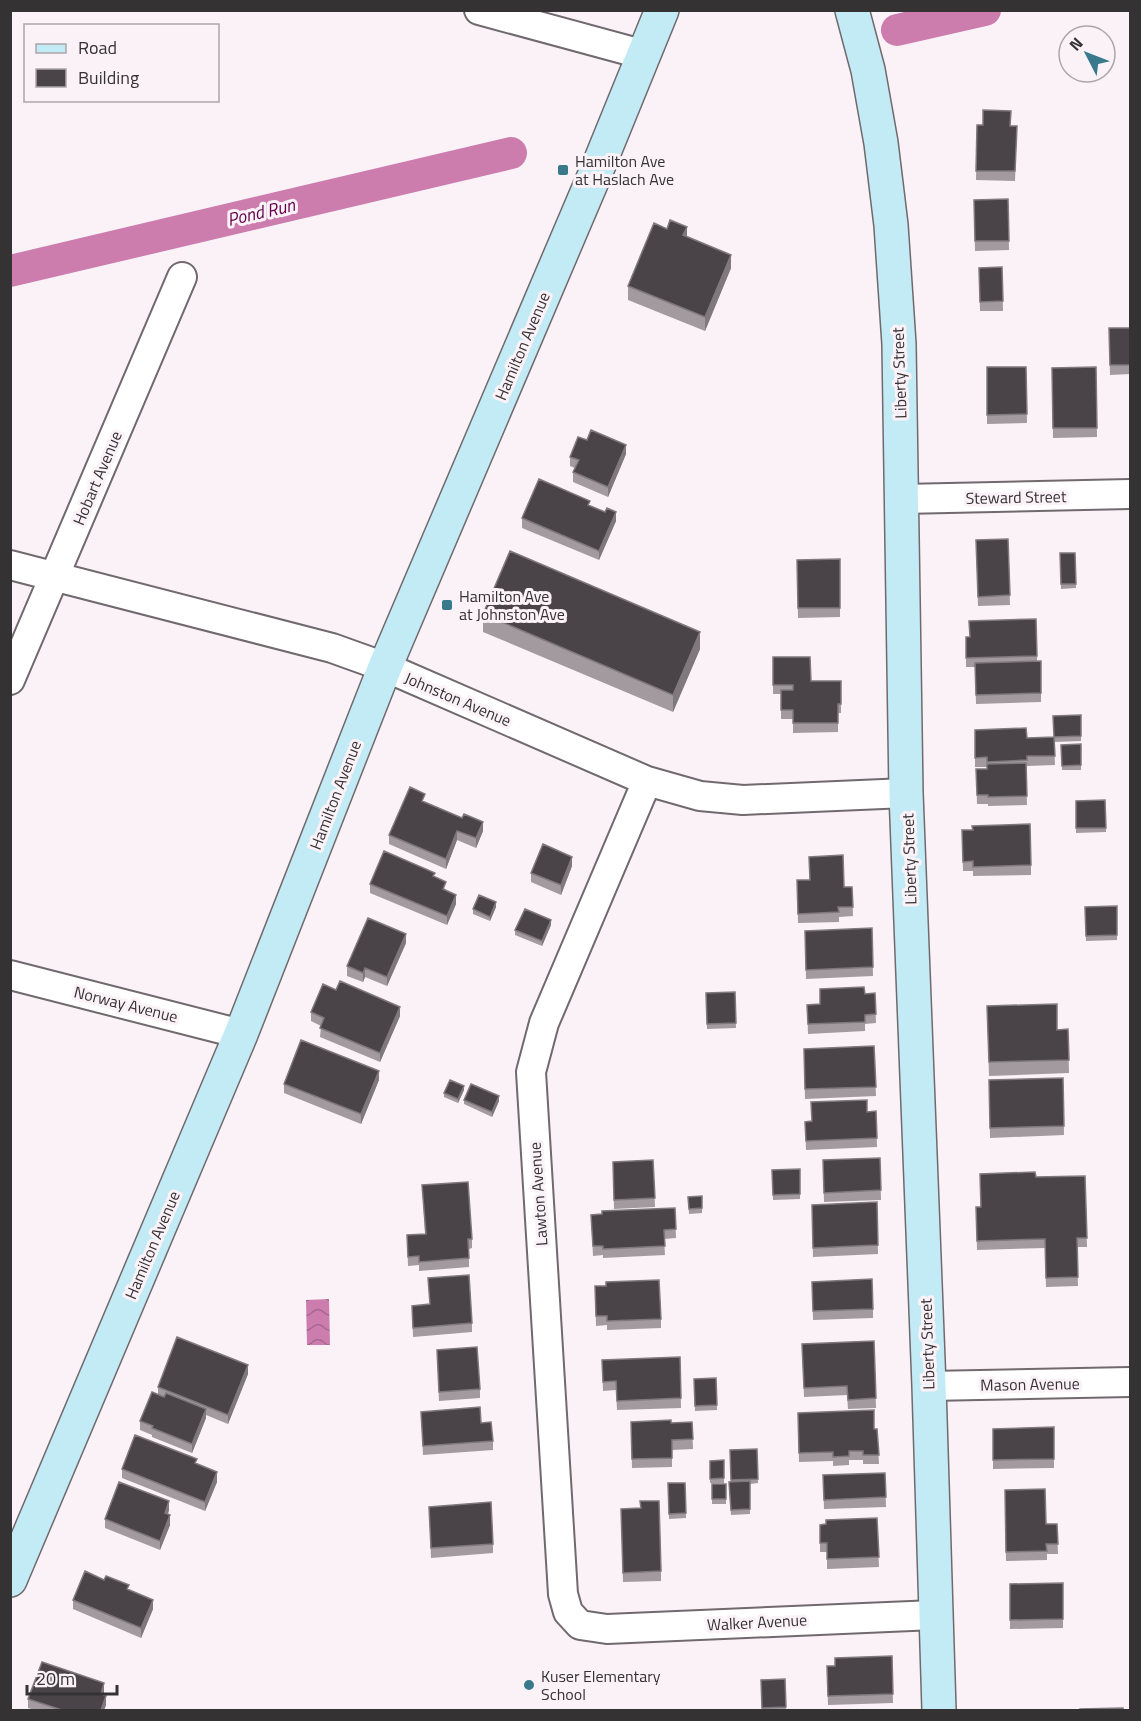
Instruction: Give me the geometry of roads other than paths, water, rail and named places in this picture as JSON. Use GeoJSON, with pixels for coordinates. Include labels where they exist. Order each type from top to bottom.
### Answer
{"type":"FeatureCollection","features":[{"type":"Feature","properties":{"kind":"street"},"geometry":{"type":"LineString","coordinates":[[480,10],[645,55]]}},
{"type":"Feature","properties":{"kind":"street","name":"Hamilton Avenue"},"geometry":{"type":"LineString","coordinates":[[10,1580],[241,1034],[385,667],[645,55],[662,10]]}},
{"type":"Feature","properties":{"kind":"street","name":"Liberty Street"},"geometry":{"type":"LineString","coordinates":[[852,10],[868,70],[881,143],[891,225],[899,344],[906,793],[939,1710]]}},
{"type":"Feature","properties":{"kind":"street","name":"Hobart Avenue"},"geometry":{"type":"LineString","coordinates":[[10,680],[182,277]]}},
{"type":"Feature","properties":{"kind":"street","name":"Steward Street"},"geometry":{"type":"LineString","coordinates":[[902,499],[1131,494]]}},
{"type":"Feature","properties":{"kind":"street","name":"Johnston Avenue"},"geometry":{"type":"LineString","coordinates":[[10,565],[332,648],[385,667],[647,781],[700,796],[743,800],[906,793]]}},
{"type":"Feature","properties":{"kind":"street","name":"Lawton Avenue"},"geometry":{"type":"LineString","coordinates":[[580,1625],[568,1612],[563,1594],[531,1072],[544,1023],[647,781]]}},
{"type":"Feature","properties":{"kind":"street","name":"Norway Avenue"},"geometry":{"type":"LineString","coordinates":[[10,975],[241,1034]]}},
{"type":"Feature","properties":{"kind":"street","name":"Mason Avenue"},"geometry":{"type":"LineString","coordinates":[[929,1386],[1131,1382]]}},
{"type":"Feature","properties":{"kind":"street","name":"Walker Avenue"},"geometry":{"type":"LineString","coordinates":[[580,1625],[607,1629],[935,1615]]}},
{"type":"Feature","properties":{"kind":"water"},"geometry":{"type":"Polygon","coordinates":[[[329,1299],[330,1345],[307,1345],[306,1300],[329,1299]]]}},
{"type":"Feature","properties":{"kind":"waterway","name":"Pond Run"},"geometry":{"type":"LineString","coordinates":[[897,30],[985,10]]}},
{"type":"Feature","properties":{"kind":"waterway","name":"Pond Run"},"geometry":{"type":"LineString","coordinates":[[10,271],[511,153]]}},
{"type":"Feature","properties":{"kind":"place","name":"Hamilton Ave at Haslach Ave"},"geometry":{"type":"Point","coordinates":[563,170]}},
{"type":"Feature","properties":{"kind":"place","name":"Hamilton Ave at Johnston Ave"},"geometry":{"type":"Point","coordinates":[447,605]}},
{"type":"Feature","properties":{"kind":"place","name":"Kuser Elementary School"},"geometry":{"type":"Point","coordinates":[529,1685]}}]}
